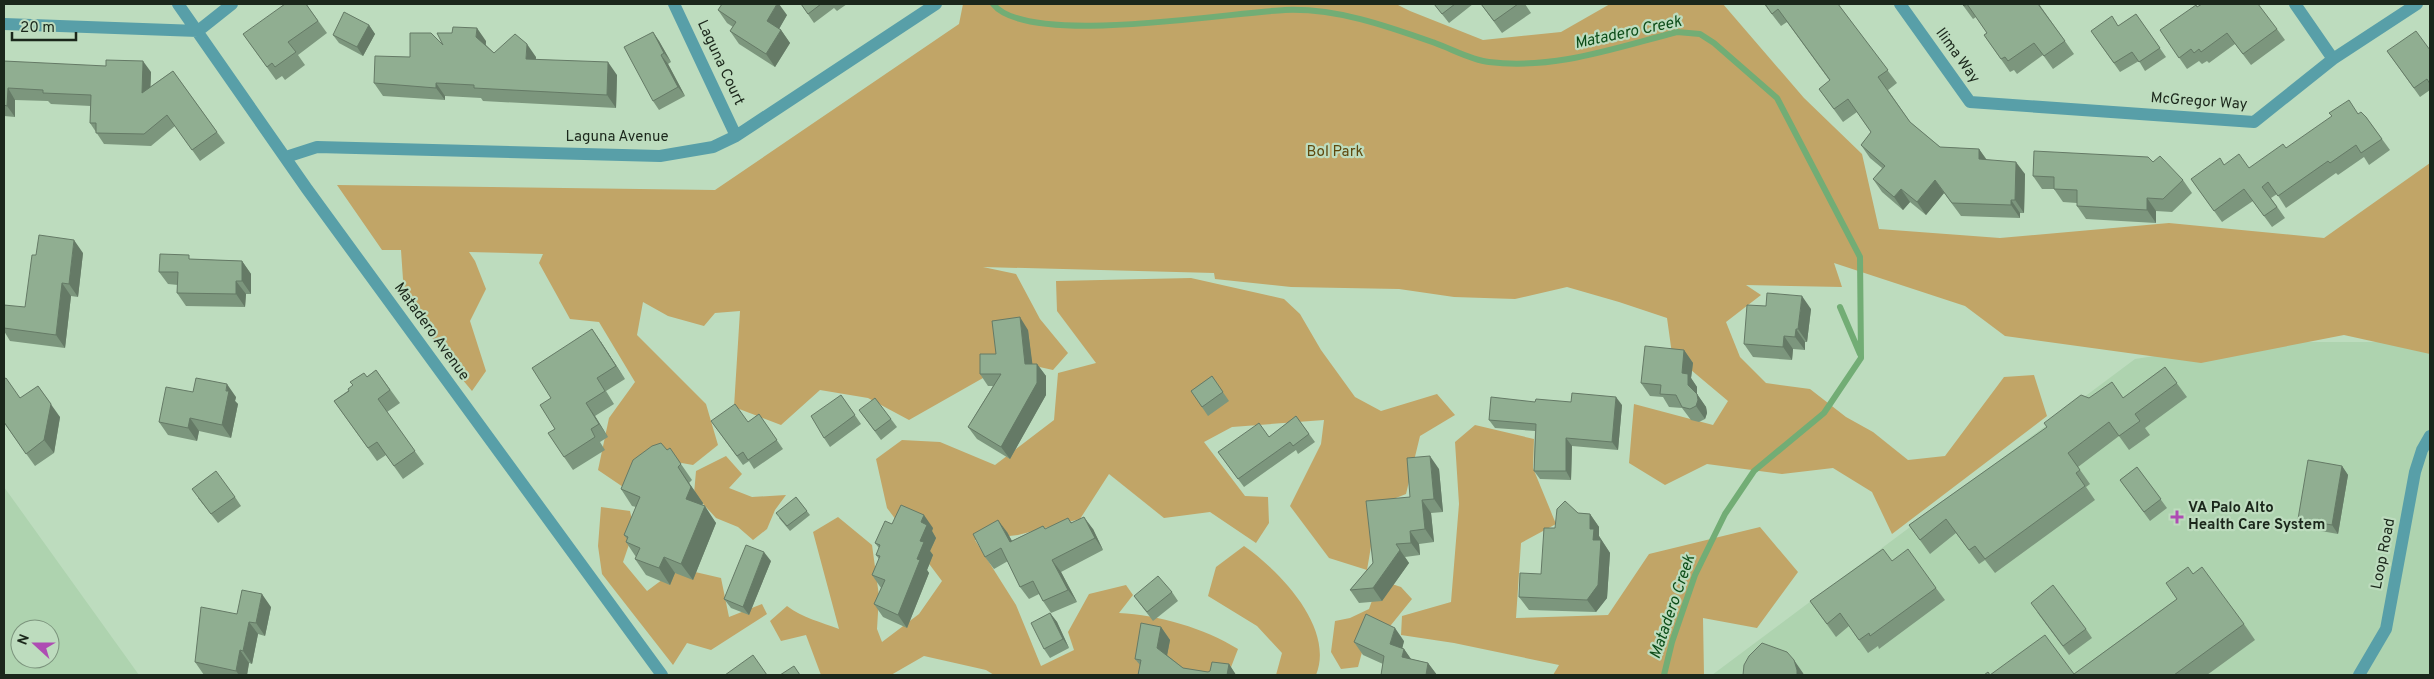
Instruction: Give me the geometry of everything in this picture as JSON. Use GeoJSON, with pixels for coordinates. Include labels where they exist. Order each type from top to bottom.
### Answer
{"type":"FeatureCollection","features":[{"type":"Feature","properties":{"kind":"street","name":"Matadero Avenue"},"geometry":{"type":"LineString","coordinates":[[178,4],[286,157],[662,675]]}},
{"type":"Feature","properties":{"kind":"street"},"geometry":{"type":"LineString","coordinates":[[4,24],[198,31],[232,4]]}},
{"type":"Feature","properties":{"kind":"street","name":"Laguna Court"},"geometry":{"type":"LineString","coordinates":[[674,4],[736,136]]}},
{"type":"Feature","properties":{"kind":"street","name":"Laguna Avenue"},"geometry":{"type":"LineString","coordinates":[[286,157],[316,147],[660,156],[713,147],[736,136],[936,4]]}},
{"type":"Feature","properties":{"kind":"street","name":"Ilima Way"},"geometry":{"type":"LineString","coordinates":[[1900,4],[1970,102]]}},
{"type":"Feature","properties":{"kind":"street"},"geometry":{"type":"LineString","coordinates":[[2294,4],[2333,60]]}},
{"type":"Feature","properties":{"kind":"street","name":"McGregor Way"},"geometry":{"type":"LineString","coordinates":[[1970,102],[2254,122],[2333,60],[2416,4]]}},
{"type":"Feature","properties":{"kind":"street","name":"Loop Road"},"geometry":{"type":"LineString","coordinates":[[2359,675],[2386,629],[2415,472],[2422,450],[2430,436]]}},
{"type":"Feature","properties":{"kind":"shaded area","name":"VA Palo Alto Health Care System"},"geometry":{"type":"Polygon","coordinates":[[[2244,342],[2430,342],[2430,675],[1712,675],[2135,359],[2244,342]]]}},
{"type":"Feature","properties":{"kind":"shaded area"},"geometry":{"type":"Polygon","coordinates":[[[4,487],[139,675],[4,675],[4,487]]]}},
{"type":"Feature","properties":{"kind":"green space","name":"Bol Park"},"geometry":{"type":"Polygon","coordinates":[[[963,4],[1396,4],[1483,40],[1561,32],[1610,4],[1723,4],[1804,98],[1862,154],[1879,229],[2000,238],[2169,223],[2324,238],[2430,163],[2430,354],[2344,335],[2201,363],[2005,336],[1965,306],[1834,263],[1842,287],[1746,285],[1761,295],[1726,322],[1740,357],[1766,383],[1810,389],[1846,417],[1873,432],[1908,460],[1945,456],[2004,377],[2034,375],[2047,416],[1892,534],[1872,492],[1833,468],[1782,474],[1707,464],[1665,485],[1629,463],[1634,404],[1713,425],[1728,401],[1672,354],[1667,318],[1619,302],[1567,287],[1515,299],[1454,297],[1399,289],[1291,287],[1215,279],[1214,273],[983,267],[1016,274],[1040,319],[1068,353],[1053,370],[1013,361],[909,420],[868,398],[820,390],[781,425],[734,407],[740,311],[715,313],[704,326],[668,316],[643,302],[637,335],[706,404],[718,445],[693,465],[659,459],[626,489],[598,470],[609,418],[635,382],[599,322],[570,319],[539,263],[543,254],[469,252],[475,261],[486,289],[470,321],[486,371],[472,391],[447,361],[404,294],[401,250],[382,250],[337,185],[715,190],[959,24],[963,4]]]}},
{"type":"Feature","properties":{"kind":"green space"},"geometry":{"type":"Polygon","coordinates":[[[1191,278],[1284,299],[1300,314],[1321,350],[1355,397],[1381,411],[1437,394],[1455,415],[1420,436],[1406,494],[1378,505],[1367,570],[1329,558],[1290,506],[1321,444],[1324,420],[1232,427],[1204,442],[1245,496],[1268,497],[1269,523],[1256,543],[1210,512],[1164,518],[1109,474],[1080,519],[1018,535],[975,540],[1016,605],[1041,666],[1074,650],[1068,632],[1089,594],[1126,585],[1133,595],[1119,613],[1134,614],[1181,624],[1211,635],[1238,649],[1228,675],[994,675],[986,670],[924,656],[891,675],[821,675],[806,635],[781,641],[770,621],[787,606],[806,617],[839,629],[813,532],[838,517],[872,545],[879,596],[877,629],[882,642],[919,614],[942,581],[887,508],[876,459],[902,440],[940,442],[995,465],[1054,420],[1058,373],[1096,363],[1057,311],[1056,281],[1191,278]]]}},
{"type":"Feature","properties":{"kind":"green space"},"geometry":{"type":"Polygon","coordinates":[[[1475,425],[1534,439],[1533,468],[1556,524],[1521,543],[1516,618],[1608,615],[1649,554],[1760,527],[1798,572],[1757,628],[1703,618],[1704,675],[1553,675],[1559,665],[1454,643],[1401,635],[1402,616],[1451,602],[1459,504],[1455,442],[1475,425]]]}},
{"type":"Feature","properties":{"kind":"green space"},"geometry":{"type":"Polygon","coordinates":[[[726,456],[742,474],[729,488],[752,497],[786,495],[775,510],[767,529],[753,540],[738,527],[716,518],[694,494],[696,471],[726,456]]]}},
{"type":"Feature","properties":{"kind":"green space"},"geometry":{"type":"Polygon","coordinates":[[[601,507],[630,511],[634,530],[623,562],[647,591],[678,568],[721,578],[729,617],[762,604],[767,614],[711,650],[687,643],[673,665],[602,574],[598,546],[601,507]]]}},
{"type":"Feature","properties":{"kind":"green space"},"geometry":{"type":"Polygon","coordinates":[[[1244,546],[1273,570],[1301,602],[1311,620],[1318,639],[1320,657],[1316,675],[1276,675],[1282,653],[1257,626],[1208,596],[1216,567],[1244,546]]]}},
{"type":"Feature","properties":{"kind":"green space"},"geometry":{"type":"Polygon","coordinates":[[[1386,582],[1401,587],[1412,599],[1391,625],[1368,630],[1358,667],[1341,669],[1331,652],[1335,621],[1350,618],[1369,609],[1374,595],[1386,582]]]}},
{"type":"Feature","properties":{"kind":"building"},"geometry":{"type":"Polygon","coordinates":[[[285,4],[306,4],[318,21],[288,42],[296,52],[275,67],[272,63],[267,67],[243,34],[285,4]]]}},
{"type":"Feature","properties":{"kind":"building"},"geometry":{"type":"Polygon","coordinates":[[[722,4],[777,4],[767,21],[781,30],[766,54],[730,31],[736,22],[718,10],[722,4]]]}},
{"type":"Feature","properties":{"kind":"building"},"geometry":{"type":"Polygon","coordinates":[[[801,4],[821,4],[808,14],[801,4]]]}},
{"type":"Feature","properties":{"kind":"building"},"geometry":{"type":"Polygon","coordinates":[[[1434,4],[1455,4],[1442,14],[1434,4]]]}},
{"type":"Feature","properties":{"kind":"building"},"geometry":{"type":"Polygon","coordinates":[[[1481,4],[1518,4],[1494,21],[1481,4]]]}},
{"type":"Feature","properties":{"kind":"building"},"geometry":{"type":"Polygon","coordinates":[[[1765,4],[1838,4],[1888,70],[1878,77],[1910,122],[1940,147],[1979,149],[1979,159],[2016,162],[2015,200],[2011,200],[2011,205],[1952,203],[1935,180],[1917,202],[1901,189],[1894,197],[1873,179],[1885,166],[1861,145],[1871,132],[1848,99],[1834,109],[1819,89],[1830,80],[1778,9],[1772,14],[1765,4]]]}},
{"type":"Feature","properties":{"kind":"building"},"geometry":{"type":"Polygon","coordinates":[[[1967,4],[2038,4],[2065,41],[2044,56],[2034,43],[2008,61],[2005,57],[2001,59],[1984,35],[1987,33],[1967,4]]]}},
{"type":"Feature","properties":{"kind":"building"},"geometry":{"type":"Polygon","coordinates":[[[2202,4],[2258,4],[2277,29],[2243,54],[2227,33],[2201,52],[2199,49],[2194,53],[2191,49],[2179,58],[2160,30],[2196,5],[2197,7],[2202,4]]]}},
{"type":"Feature","properties":{"kind":"building"},"geometry":{"type":"Polygon","coordinates":[[[344,12],[369,25],[357,47],[333,35],[344,12]]]}},
{"type":"Feature","properties":{"kind":"building"},"geometry":{"type":"Polygon","coordinates":[[[2136,14],[2160,48],[2139,62],[2132,52],[2114,63],[2091,31],[2112,16],[2118,26],[2136,14]]]}},
{"type":"Feature","properties":{"kind":"building"},"geometry":{"type":"Polygon","coordinates":[[[453,27],[477,28],[476,37],[494,53],[515,34],[527,44],[526,59],[608,62],[607,95],[474,88],[474,85],[436,83],[436,88],[374,83],[375,56],[410,57],[410,33],[431,33],[443,45],[437,33],[452,33],[453,27]]]}},
{"type":"Feature","properties":{"kind":"building"},"geometry":{"type":"Polygon","coordinates":[[[2416,31],[2430,50],[2430,84],[2427,79],[2414,88],[2387,51],[2416,31]]]}},
{"type":"Feature","properties":{"kind":"building"},"geometry":{"type":"Polygon","coordinates":[[[653,32],[664,53],[661,55],[678,87],[653,101],[624,47],[653,32]]]}},
{"type":"Feature","properties":{"kind":"building"},"geometry":{"type":"Polygon","coordinates":[[[106,60],[143,61],[142,93],[173,71],[217,132],[192,150],[167,115],[144,134],[96,133],[96,123],[90,123],[91,95],[43,93],[43,90],[8,88],[7,106],[4,105],[4,61],[106,66],[106,60]]]}},
{"type":"Feature","properties":{"kind":"building"},"geometry":{"type":"Polygon","coordinates":[[[2349,100],[2358,114],[2361,112],[2366,117],[2382,139],[2361,153],[2356,145],[2330,163],[2328,161],[2278,196],[2268,182],[2262,187],[2277,207],[2264,216],[2244,189],[2214,211],[2191,179],[2220,158],[2224,165],[2239,154],[2249,168],[2283,144],[2286,148],[2332,116],[2329,113],[2349,100]]]}},
{"type":"Feature","properties":{"kind":"building"},"geometry":{"type":"Polygon","coordinates":[[[2034,151],[2148,157],[2153,162],[2160,156],[2183,180],[2163,199],[2147,198],[2147,210],[2077,206],[2077,190],[2054,189],[2054,177],[2033,176],[2034,151]]]}},
{"type":"Feature","properties":{"kind":"building"},"geometry":{"type":"Polygon","coordinates":[[[39,235],[74,240],[69,284],[62,283],[56,335],[4,328],[4,305],[25,307],[32,255],[36,255],[39,235]]]}},
{"type":"Feature","properties":{"kind":"building"},"geometry":{"type":"Polygon","coordinates":[[[160,254],[189,255],[189,259],[242,261],[242,281],[236,281],[236,294],[177,293],[178,272],[159,272],[160,254]]]}},
{"type":"Feature","properties":{"kind":"building"},"geometry":{"type":"Polygon","coordinates":[[[1767,293],[1802,296],[1798,329],[1796,329],[1795,337],[1784,336],[1783,347],[1744,344],[1747,305],[1766,306],[1767,293]]]}},
{"type":"Feature","properties":{"kind":"building"},"geometry":{"type":"Polygon","coordinates":[[[1020,317],[1025,364],[1037,364],[1037,383],[1001,447],[968,427],[1001,374],[980,374],[980,354],[996,354],[992,321],[1020,317]]]}},
{"type":"Feature","properties":{"kind":"building"},"geometry":{"type":"Polygon","coordinates":[[[592,329],[616,366],[597,378],[605,391],[586,403],[599,424],[591,429],[595,437],[564,457],[548,433],[555,429],[540,405],[551,398],[532,368],[592,329]]]}},
{"type":"Feature","properties":{"kind":"building"},"geometry":{"type":"Polygon","coordinates":[[[1645,346],[1684,350],[1682,373],[1688,374],[1688,385],[1697,394],[1696,406],[1690,409],[1682,407],[1676,395],[1660,394],[1661,385],[1641,383],[1645,346]]]}},
{"type":"Feature","properties":{"kind":"building"},"geometry":{"type":"Polygon","coordinates":[[[2165,367],[2177,383],[2135,414],[2140,421],[2119,436],[2109,422],[2068,453],[2080,470],[2076,473],[2085,486],[1985,559],[1975,546],[1969,550],[1946,519],[1920,540],[1909,525],[2047,427],[2044,423],[2081,395],[2089,398],[2112,382],[2123,398],[2165,367]]]}},
{"type":"Feature","properties":{"kind":"building"},"geometry":{"type":"Polygon","coordinates":[[[376,370],[390,390],[378,399],[415,451],[394,466],[377,442],[368,448],[334,401],[349,391],[348,389],[353,385],[350,382],[364,373],[367,377],[376,370]]]}},
{"type":"Feature","properties":{"kind":"building"},"geometry":{"type":"Polygon","coordinates":[[[1212,376],[1223,392],[1202,407],[1191,391],[1212,376]]]}},
{"type":"Feature","properties":{"kind":"building"},"geometry":{"type":"Polygon","coordinates":[[[6,378],[20,398],[38,386],[51,404],[44,440],[26,454],[4,422],[4,379],[6,378]]]}},
{"type":"Feature","properties":{"kind":"building"},"geometry":{"type":"Polygon","coordinates":[[[196,378],[227,384],[226,391],[229,391],[222,425],[190,418],[188,428],[159,422],[166,387],[193,392],[196,378]]]}},
{"type":"Feature","properties":{"kind":"building"},"geometry":{"type":"Polygon","coordinates":[[[1572,393],[1616,397],[1612,442],[1566,438],[1566,471],[1534,471],[1536,424],[1489,420],[1491,397],[1535,402],[1536,399],[1571,402],[1572,393]]]}},
{"type":"Feature","properties":{"kind":"building"},"geometry":{"type":"Polygon","coordinates":[[[841,395],[855,415],[824,438],[811,416],[841,395]]]}},
{"type":"Feature","properties":{"kind":"building"},"geometry":{"type":"Polygon","coordinates":[[[875,398],[891,419],[875,431],[859,410],[875,398]]]}},
{"type":"Feature","properties":{"kind":"building"},"geometry":{"type":"Polygon","coordinates":[[[735,404],[748,422],[759,414],[777,440],[748,460],[743,452],[737,456],[711,421],[735,404]]]}},
{"type":"Feature","properties":{"kind":"building"},"geometry":{"type":"Polygon","coordinates":[[[1296,416],[1309,434],[1293,446],[1290,442],[1238,479],[1218,452],[1259,423],[1269,437],[1296,416]]]}},
{"type":"Feature","properties":{"kind":"building"},"geometry":{"type":"Polygon","coordinates":[[[661,443],[667,450],[670,448],[681,464],[678,467],[691,487],[686,499],[705,506],[681,564],[664,557],[659,568],[635,559],[640,548],[626,542],[628,537],[624,535],[640,497],[621,489],[633,460],[652,446],[661,443]]]}},
{"type":"Feature","properties":{"kind":"building"},"geometry":{"type":"Polygon","coordinates":[[[1430,456],[1434,499],[1422,500],[1425,529],[1410,531],[1411,543],[1396,544],[1400,550],[1373,588],[1350,590],[1373,563],[1366,501],[1410,497],[1407,458],[1430,456]]]}},
{"type":"Feature","properties":{"kind":"building"},"geometry":{"type":"Polygon","coordinates":[[[2308,460],[2342,466],[2332,525],[2298,519],[2308,460]]]}},
{"type":"Feature","properties":{"kind":"building"},"geometry":{"type":"Polygon","coordinates":[[[2137,467],[2161,499],[2144,512],[2120,480],[2137,467]]]}},
{"type":"Feature","properties":{"kind":"building"},"geometry":{"type":"Polygon","coordinates":[[[216,471],[235,497],[211,514],[192,489],[216,471]]]}},
{"type":"Feature","properties":{"kind":"building"},"geometry":{"type":"Polygon","coordinates":[[[796,497],[807,511],[787,526],[776,513],[796,497]]]}},
{"type":"Feature","properties":{"kind":"building"},"geometry":{"type":"Polygon","coordinates":[[[1565,501],[1578,513],[1590,514],[1590,529],[1594,529],[1593,540],[1601,540],[1598,585],[1587,600],[1519,597],[1520,573],[1541,574],[1544,528],[1555,528],[1557,509],[1565,501]]]}},
{"type":"Feature","properties":{"kind":"building"},"geometry":{"type":"Polygon","coordinates":[[[901,505],[924,515],[921,522],[927,525],[920,541],[924,542],[917,559],[920,560],[898,615],[874,604],[885,580],[872,575],[880,556],[876,555],[880,545],[875,543],[885,521],[892,524],[901,505]]]}},
{"type":"Feature","properties":{"kind":"building"},"geometry":{"type":"Polygon","coordinates":[[[1084,517],[1095,538],[1052,560],[1068,590],[1043,601],[1033,581],[1020,587],[1001,548],[985,557],[973,534],[998,520],[1010,542],[1043,526],[1045,529],[1068,518],[1071,523],[1084,517]]]}},
{"type":"Feature","properties":{"kind":"building"},"geometry":{"type":"Polygon","coordinates":[[[746,545],[764,552],[743,607],[724,599],[746,545]]]}},
{"type":"Feature","properties":{"kind":"building"},"geometry":{"type":"Polygon","coordinates":[[[1883,549],[1892,561],[1908,549],[1936,588],[1870,636],[1869,633],[1859,640],[1840,613],[1827,624],[1810,601],[1883,549]]]}},
{"type":"Feature","properties":{"kind":"building"},"geometry":{"type":"Polygon","coordinates":[[[2188,567],[2193,574],[2202,567],[2244,624],[2174,675],[1990,675],[2045,635],[2074,674],[2177,599],[2166,583],[2188,567]]]}},
{"type":"Feature","properties":{"kind":"building"},"geometry":{"type":"Polygon","coordinates":[[[1158,576],[1172,592],[1147,612],[1134,596],[1158,576]]]}},
{"type":"Feature","properties":{"kind":"building"},"geometry":{"type":"Polygon","coordinates":[[[2053,585],[2086,629],[2063,646],[2031,603],[2053,585]]]}},
{"type":"Feature","properties":{"kind":"building"},"geometry":{"type":"Polygon","coordinates":[[[242,590],[262,594],[256,623],[249,622],[243,651],[240,650],[236,671],[195,662],[201,607],[237,614],[242,590]]]}},
{"type":"Feature","properties":{"kind":"building"},"geometry":{"type":"Polygon","coordinates":[[[1050,613],[1063,639],[1044,649],[1031,623],[1050,613]]]}},
{"type":"Feature","properties":{"kind":"building"},"geometry":{"type":"Polygon","coordinates":[[[1366,614],[1395,628],[1390,644],[1404,649],[1402,657],[1428,663],[1426,675],[1381,675],[1384,656],[1354,642],[1366,614]]]}},
{"type":"Feature","properties":{"kind":"building"},"geometry":{"type":"Polygon","coordinates":[[[1141,623],[1161,627],[1157,648],[1183,668],[1208,672],[1212,662],[1229,664],[1227,675],[1138,675],[1141,660],[1135,659],[1141,623]]]}},
{"type":"Feature","properties":{"kind":"building"},"geometry":{"type":"Polygon","coordinates":[[[1762,643],[1787,652],[1794,660],[1797,675],[1743,675],[1744,665],[1749,656],[1762,643]]]}},
{"type":"Feature","properties":{"kind":"building"},"geometry":{"type":"Polygon","coordinates":[[[753,655],[767,675],[725,675],[753,655]]]}},
{"type":"Feature","properties":{"kind":"building"},"geometry":{"type":"Polygon","coordinates":[[[794,666],[800,675],[780,675],[794,666]]]}},
{"type":"Feature","properties":{"kind":"waterway","name":"Matadero Creek"},"geometry":{"type":"LineString","coordinates":[[993,4],[1013,17],[1045,24],[1086,26],[1178,21],[1285,10],[1324,12],[1361,19],[1435,43],[1475,59],[1513,64],[1537,63],[1584,56],[1677,32],[1700,34],[1714,43],[1777,98],[1860,257],[1861,358],[1824,413],[1754,471],[1725,514],[1695,575],[1672,642],[1664,675]]}},
{"type":"Feature","properties":{"kind":"waterway"},"geometry":{"type":"LineString","coordinates":[[1840,307],[1860,354]]}},
{"type":"Feature","properties":{"kind":"place","name":"VA Palo Alto Health Care System"},"geometry":{"type":"Point","coordinates":[2177,517]}}]}
